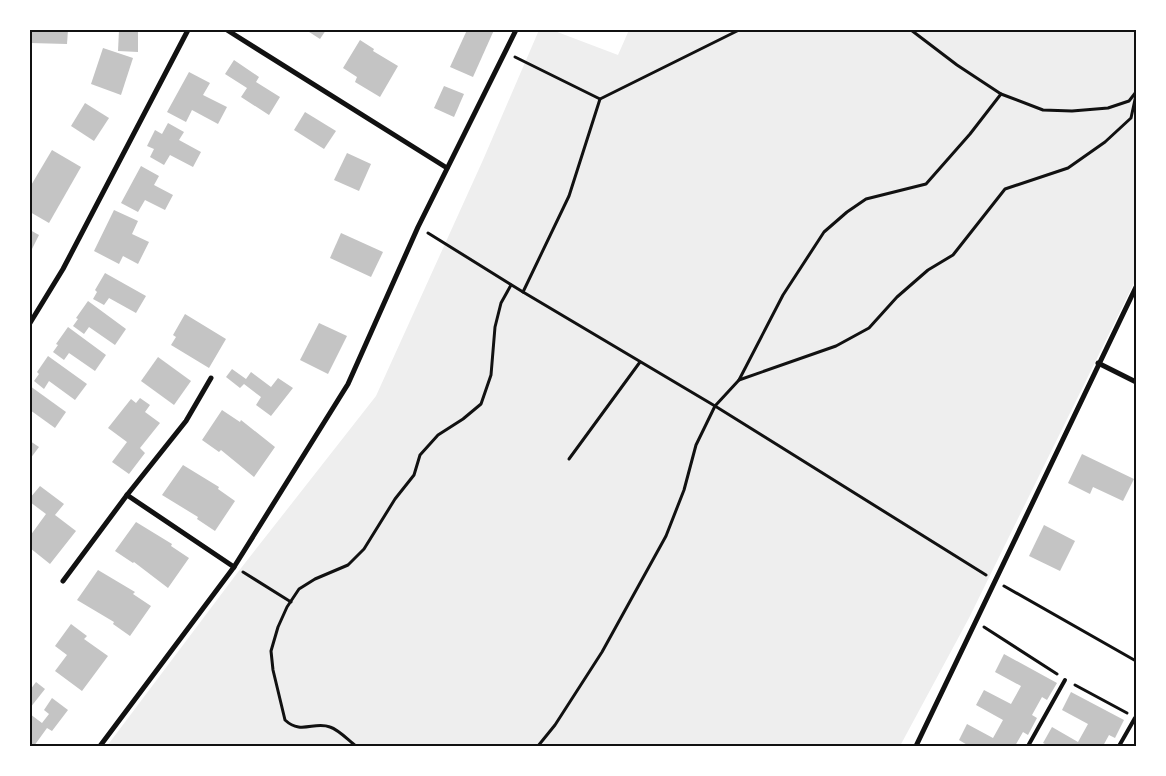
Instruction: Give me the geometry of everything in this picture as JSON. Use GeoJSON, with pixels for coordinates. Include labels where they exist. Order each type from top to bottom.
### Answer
{"type":"FeatureCollection","features":[{"type":"Feature","properties":{"kind":"street"},"geometry":{"type":"LineString","coordinates":[[30,323],[63,269],[188,30]]}},
{"type":"Feature","properties":{"kind":"street"},"geometry":{"type":"LineString","coordinates":[[227,30],[447,168]]}},
{"type":"Feature","properties":{"kind":"street"},"geometry":{"type":"LineString","coordinates":[[100,746],[234,566],[348,384],[418,227],[516,30]]}},
{"type":"Feature","properties":{"kind":"street"},"geometry":{"type":"LineString","coordinates":[[916,746],[1136,287]]}},
{"type":"Feature","properties":{"kind":"street"},"geometry":{"type":"LineString","coordinates":[[1098,363],[1136,382]]}},
{"type":"Feature","properties":{"kind":"street"},"geometry":{"type":"LineString","coordinates":[[63,581],[126,495],[186,421],[211,378]]}},
{"type":"Feature","properties":{"kind":"street"},"geometry":{"type":"LineString","coordinates":[[126,495],[234,566]]}},
{"type":"Feature","properties":{"kind":"lane"},"geometry":{"type":"LineString","coordinates":[[1028,746],[1065,680]]}},
{"type":"Feature","properties":{"kind":"lane"},"geometry":{"type":"LineString","coordinates":[[1119,746],[1136,718]]}},
{"type":"Feature","properties":{"kind":"path"},"geometry":{"type":"LineString","coordinates":[[523,292],[569,196],[600,98],[739,30]]}},
{"type":"Feature","properties":{"kind":"path"},"geometry":{"type":"LineString","coordinates":[[911,30],[1001,94],[1044,110],[1072,111],[1108,108],[1129,101],[1136,94]]}},
{"type":"Feature","properties":{"kind":"path"},"geometry":{"type":"LineString","coordinates":[[506,53],[600,98]]}},
{"type":"Feature","properties":{"kind":"path"},"geometry":{"type":"LineString","coordinates":[[538,746],[555,725],[602,652],[666,536],[684,490],[696,445],[715,406],[739,380],[783,295],[824,232],[847,212],[866,199],[926,184],[970,134],[1001,94]]}},
{"type":"Feature","properties":{"kind":"path"},"geometry":{"type":"LineString","coordinates":[[739,380],[836,346],[869,328],[896,297],[928,270],[953,255],[1006,189],[1068,168],[1105,142],[1131,118],[1136,94]]}},
{"type":"Feature","properties":{"kind":"path"},"geometry":{"type":"LineString","coordinates":[[418,227],[511,285],[715,406],[994,580],[1136,660]]}},
{"type":"Feature","properties":{"kind":"path"},"geometry":{"type":"LineString","coordinates":[[356,746],[330,727],[298,728],[290,725],[285,720],[273,670],[271,651],[278,628],[299,589],[315,579],[348,565],[364,550],[395,499],[414,475],[420,455],[438,435],[463,420],[481,404],[491,375],[495,327],[500,303],[511,285]]}},
{"type":"Feature","properties":{"kind":"path"},"geometry":{"type":"LineString","coordinates":[[569,459],[640,362]]}},
{"type":"Feature","properties":{"kind":"path"},"geometry":{"type":"LineString","coordinates":[[234,566],[291,602]]}},
{"type":"Feature","properties":{"kind":"path"},"geometry":{"type":"LineString","coordinates":[[976,622],[1065,680],[1136,718]]}},
{"type":"Feature","properties":{"kind":"shaded area"},"geometry":{"type":"Polygon","coordinates":[[[539,30],[552,30],[618,55],[629,30],[1136,30],[1136,279],[969,618],[900,746],[107,746],[238,572],[376,396],[483,160],[539,30]]]}},
{"type":"Feature","properties":{"kind":"building"},"geometry":{"type":"Polygon","coordinates":[[[30,30],[68,30],[67,44],[30,43],[30,30]]]}},
{"type":"Feature","properties":{"kind":"building"},"geometry":{"type":"Polygon","coordinates":[[[119,30],[138,30],[138,52],[118,51],[119,30]]]}},
{"type":"Feature","properties":{"kind":"building"},"geometry":{"type":"Polygon","coordinates":[[[306,30],[326,30],[320,39],[306,30]]]}},
{"type":"Feature","properties":{"kind":"building"},"geometry":{"type":"Polygon","coordinates":[[[467,30],[494,30],[473,77],[450,67],[467,30]]]}},
{"type":"Feature","properties":{"kind":"building"},"geometry":{"type":"Polygon","coordinates":[[[360,40],[374,49],[373,51],[398,66],[380,97],[355,82],[357,77],[343,68],[360,40]]]}},
{"type":"Feature","properties":{"kind":"building"},"geometry":{"type":"Polygon","coordinates":[[[103,48],[133,58],[121,95],[91,84],[103,48]]]}},
{"type":"Feature","properties":{"kind":"building"},"geometry":{"type":"Polygon","coordinates":[[[234,60],[259,77],[256,82],[280,97],[269,115],[241,97],[247,88],[225,74],[234,60]]]}},
{"type":"Feature","properties":{"kind":"building"},"geometry":{"type":"Polygon","coordinates":[[[189,72],[210,83],[203,95],[227,107],[218,124],[192,110],[186,122],[167,112],[189,72]]]}},
{"type":"Feature","properties":{"kind":"building"},"geometry":{"type":"Polygon","coordinates":[[[444,86],[464,94],[454,117],[434,108],[444,86]]]}},
{"type":"Feature","properties":{"kind":"building"},"geometry":{"type":"Polygon","coordinates":[[[85,103],[109,118],[94,141],[71,126],[85,103]]]}},
{"type":"Feature","properties":{"kind":"building"},"geometry":{"type":"Polygon","coordinates":[[[305,112],[336,131],[324,149],[294,130],[305,112]]]}},
{"type":"Feature","properties":{"kind":"building"},"geometry":{"type":"Polygon","coordinates":[[[168,123],[184,132],[179,140],[201,152],[193,167],[170,155],[164,165],[150,157],[154,149],[147,146],[155,130],[162,134],[168,123]]]}},
{"type":"Feature","properties":{"kind":"building"},"geometry":{"type":"Polygon","coordinates":[[[52,150],[81,167],[49,223],[30,212],[30,187],[52,150]]]}},
{"type":"Feature","properties":{"kind":"building"},"geometry":{"type":"Polygon","coordinates":[[[347,153],[371,164],[359,191],[334,180],[347,153]]]}},
{"type":"Feature","properties":{"kind":"building"},"geometry":{"type":"Polygon","coordinates":[[[141,166],[159,176],[154,185],[173,195],[165,210],[145,200],[138,212],[121,203],[141,166]]]}},
{"type":"Feature","properties":{"kind":"building"},"geometry":{"type":"Polygon","coordinates":[[[114,210],[138,221],[132,234],[149,242],[138,264],[123,256],[119,264],[94,251],[114,210]]]}},
{"type":"Feature","properties":{"kind":"building"},"geometry":{"type":"Polygon","coordinates":[[[30,230],[39,235],[30,253],[30,230]]]}},
{"type":"Feature","properties":{"kind":"building"},"geometry":{"type":"Polygon","coordinates":[[[341,233],[383,252],[371,277],[330,258],[341,233]]]}},
{"type":"Feature","properties":{"kind":"building"},"geometry":{"type":"Polygon","coordinates":[[[105,273],[146,296],[136,313],[109,298],[104,305],[93,299],[97,292],[95,290],[105,273]]]}},
{"type":"Feature","properties":{"kind":"building"},"geometry":{"type":"Polygon","coordinates":[[[88,301],[126,329],[115,345],[89,327],[84,334],[73,326],[78,319],[76,318],[88,301]]]}},
{"type":"Feature","properties":{"kind":"building"},"geometry":{"type":"Polygon","coordinates":[[[185,314],[226,339],[209,368],[171,345],[176,337],[173,335],[185,314]]]}},
{"type":"Feature","properties":{"kind":"building"},"geometry":{"type":"Polygon","coordinates":[[[319,323],[347,336],[328,374],[300,360],[319,323]]]}},
{"type":"Feature","properties":{"kind":"building"},"geometry":{"type":"Polygon","coordinates":[[[68,327],[106,355],[95,371],[69,353],[64,360],[53,352],[58,345],[56,344],[68,327]]]}},
{"type":"Feature","properties":{"kind":"building"},"geometry":{"type":"Polygon","coordinates":[[[48,356],[87,384],[75,400],[49,381],[44,389],[34,381],[39,374],[37,372],[48,356]]]}},
{"type":"Feature","properties":{"kind":"building"},"geometry":{"type":"Polygon","coordinates":[[[158,357],[191,381],[174,405],[141,381],[158,357]]]}},
{"type":"Feature","properties":{"kind":"building"},"geometry":{"type":"Polygon","coordinates":[[[232,369],[246,379],[251,372],[271,387],[278,378],[293,388],[271,416],[256,405],[261,397],[244,384],[240,388],[226,377],[232,369]]]}},
{"type":"Feature","properties":{"kind":"building"},"geometry":{"type":"Polygon","coordinates":[[[30,386],[66,412],[55,428],[30,410],[30,386]]]}},
{"type":"Feature","properties":{"kind":"building"},"geometry":{"type":"Polygon","coordinates":[[[140,398],[150,405],[145,412],[160,423],[140,448],[145,453],[129,474],[112,462],[127,442],[108,428],[131,399],[136,403],[140,398]]]}},
{"type":"Feature","properties":{"kind":"building"},"geometry":{"type":"Polygon","coordinates":[[[222,410],[240,422],[241,420],[275,447],[254,477],[221,450],[219,452],[202,440],[222,410]]]}},
{"type":"Feature","properties":{"kind":"building"},"geometry":{"type":"Polygon","coordinates":[[[30,441],[39,447],[30,459],[30,441]]]}},
{"type":"Feature","properties":{"kind":"building"},"geometry":{"type":"Polygon","coordinates":[[[1082,454],[1134,479],[1123,501],[1093,487],[1090,494],[1068,483],[1082,454]]]}},
{"type":"Feature","properties":{"kind":"building"},"geometry":{"type":"Polygon","coordinates":[[[183,465],[219,487],[218,489],[235,501],[215,531],[197,519],[198,517],[162,495],[183,465]]]}},
{"type":"Feature","properties":{"kind":"building"},"geometry":{"type":"Polygon","coordinates":[[[40,486],[64,504],[55,515],[76,531],[50,564],[30,548],[30,536],[46,514],[30,502],[30,498],[40,486]]]}},
{"type":"Feature","properties":{"kind":"building"},"geometry":{"type":"Polygon","coordinates":[[[136,522],[172,544],[171,546],[189,558],[168,588],[134,562],[115,551],[136,522]]]}},
{"type":"Feature","properties":{"kind":"building"},"geometry":{"type":"Polygon","coordinates":[[[1044,525],[1075,541],[1060,571],[1029,556],[1044,525]]]}},
{"type":"Feature","properties":{"kind":"building"},"geometry":{"type":"Polygon","coordinates":[[[98,570],[135,592],[133,594],[151,606],[130,636],[113,624],[114,622],[77,600],[98,570]]]}},
{"type":"Feature","properties":{"kind":"building"},"geometry":{"type":"Polygon","coordinates":[[[71,624],[87,636],[84,639],[108,656],[82,691],[55,671],[67,655],[55,646],[71,624]]]}},
{"type":"Feature","properties":{"kind":"building"},"geometry":{"type":"Polygon","coordinates":[[[1004,654],[1057,683],[1047,700],[1042,697],[1032,715],[1037,718],[1028,735],[1023,732],[1015,746],[969,746],[959,740],[967,724],[993,738],[1003,720],[976,705],[984,690],[1011,704],[1021,686],[995,672],[1004,654]]]}},
{"type":"Feature","properties":{"kind":"building"},"geometry":{"type":"Polygon","coordinates":[[[36,682],[45,689],[30,708],[30,690],[36,682]]]}},
{"type":"Feature","properties":{"kind":"building"},"geometry":{"type":"Polygon","coordinates":[[[1071,692],[1124,720],[1115,738],[1109,735],[1103,746],[1049,746],[1043,743],[1052,727],[1078,742],[1088,724],[1062,710],[1071,692]]]}},
{"type":"Feature","properties":{"kind":"building"},"geometry":{"type":"Polygon","coordinates":[[[52,698],[68,710],[52,731],[47,728],[34,746],[30,746],[30,714],[42,723],[49,714],[44,710],[52,698]]]}}]}
